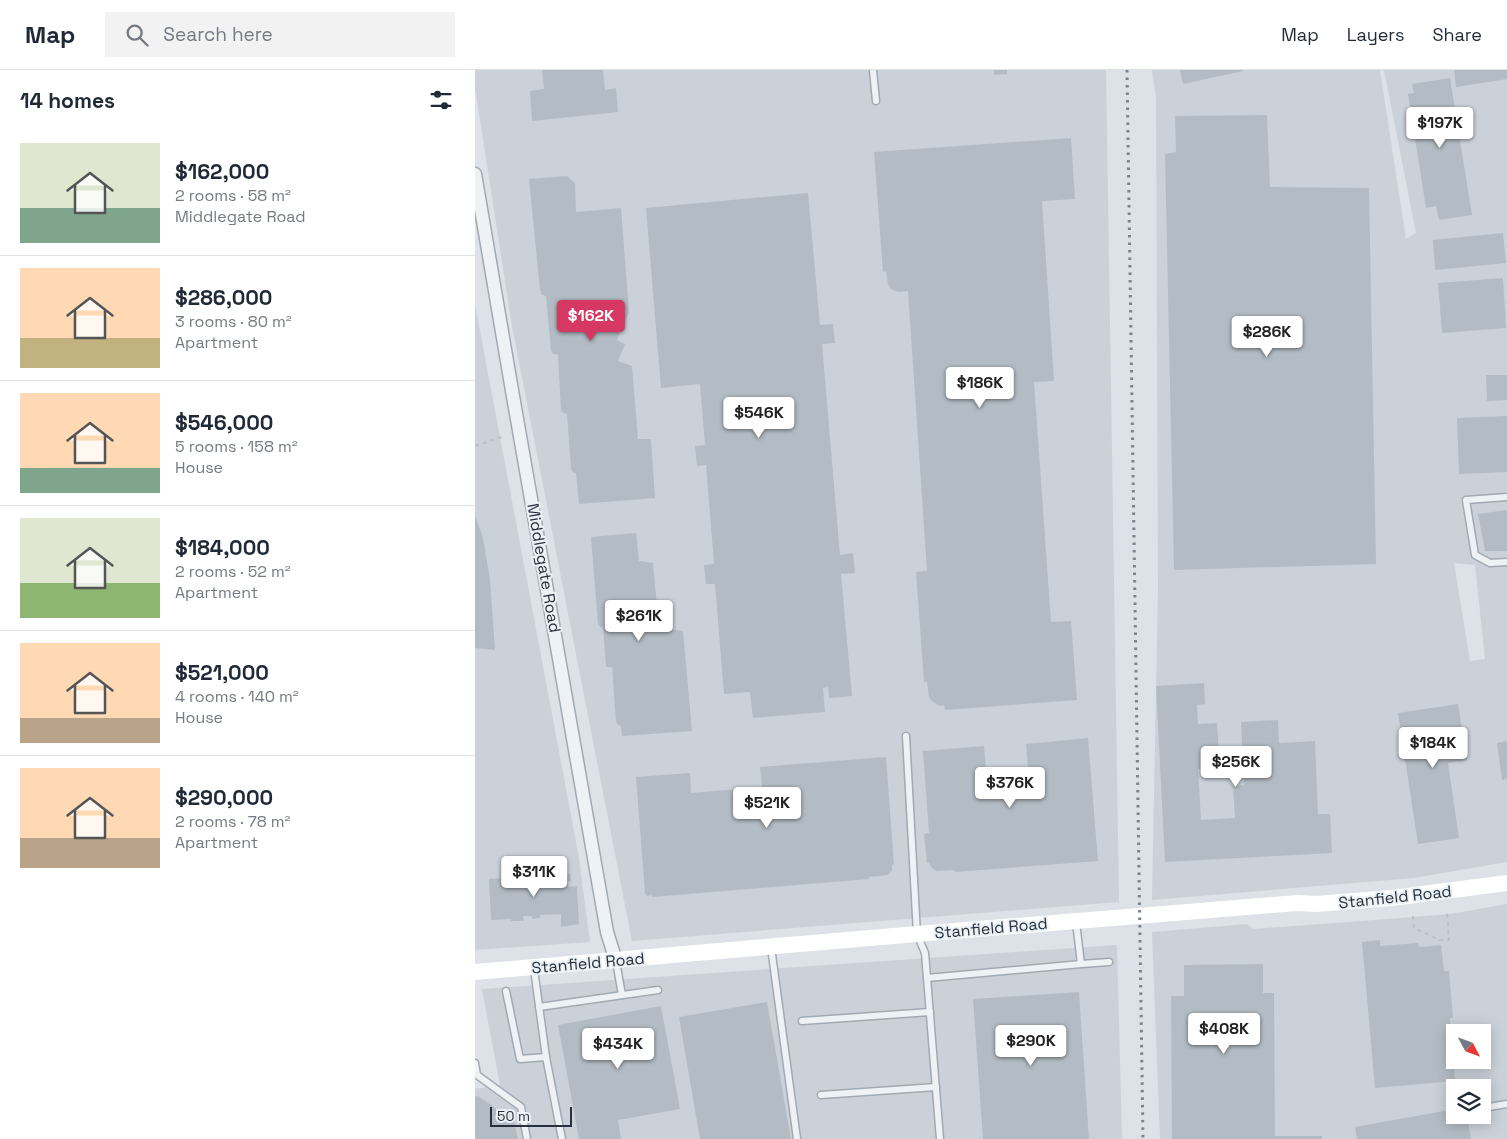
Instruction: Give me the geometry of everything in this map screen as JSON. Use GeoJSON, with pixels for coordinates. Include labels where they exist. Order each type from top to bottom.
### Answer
{"type":"FeatureCollection","features":[{"type":"Feature","properties":{"kind":"street","name":"Middlegate Road"},"geometry":{"type":"LineString","coordinates":[[475,174],[607,932],[616,961]]}},
{"type":"Feature","properties":{"kind":"street","name":"Stanfield Road"},"geometry":{"type":"LineString","coordinates":[[475,972],[1297,903],[1315,904],[1383,899],[1507,883]]}},
{"type":"Feature","properties":{"kind":"lane"},"geometry":{"type":"LineString","coordinates":[[873,70],[875,101]]}},
{"type":"Feature","properties":{"kind":"lane"},"geometry":{"type":"LineString","coordinates":[[1507,496],[1466,500],[1475,555],[1490,563],[1507,562]]}},
{"type":"Feature","properties":{"kind":"lane"},"geometry":{"type":"LineString","coordinates":[[906,736],[917,934],[925,953],[940,1139]]}},
{"type":"Feature","properties":{"kind":"lane"},"geometry":{"type":"LineString","coordinates":[[1075,921],[1081,964]]}},
{"type":"Feature","properties":{"kind":"lane"},"geometry":{"type":"LineString","coordinates":[[771,947],[797,1139]]}},
{"type":"Feature","properties":{"kind":"lane"},"geometry":{"type":"LineString","coordinates":[[616,961],[622,995]]}},
{"type":"Feature","properties":{"kind":"lane"},"geometry":{"type":"LineString","coordinates":[[927,978],[1109,962]]}},
{"type":"Feature","properties":{"kind":"lane"},"geometry":{"type":"LineString","coordinates":[[534,968],[546,1057],[562,1139]]}},
{"type":"Feature","properties":{"kind":"lane"},"geometry":{"type":"LineString","coordinates":[[539,1007],[657,990]]}},
{"type":"Feature","properties":{"kind":"lane"},"geometry":{"type":"LineString","coordinates":[[507,991],[520,1059],[546,1057]]}},
{"type":"Feature","properties":{"kind":"lane"},"geometry":{"type":"LineString","coordinates":[[802,1021],[930,1012]]}},
{"type":"Feature","properties":{"kind":"lane"},"geometry":{"type":"LineString","coordinates":[[475,1063],[476,1076],[521,1107],[527,1139]]}},
{"type":"Feature","properties":{"kind":"lane"},"geometry":{"type":"LineString","coordinates":[[821,1095],[936,1087]]}},
{"type":"Feature","properties":{"kind":"lane"},"geometry":{"type":"LineString","coordinates":[[1491,1107],[1507,1104]]}},
{"type":"Feature","properties":{"kind":"path"},"geometry":{"type":"LineString","coordinates":[[475,446],[502,437]]}},
{"type":"Feature","properties":{"kind":"path"},"geometry":{"type":"LineString","coordinates":[[1413,916],[1413,928],[1441,940],[1449,940],[1447,913]]}},
{"type":"Feature","properties":{"kind":"shaded area"},"geometry":{"type":"Polygon","coordinates":[[[475,70],[1106,70],[1119,902],[632,941],[512,326],[475,88],[475,70]]]}},
{"type":"Feature","properties":{"kind":"shaded area"},"geometry":{"type":"Polygon","coordinates":[[[1152,70],[1380,70],[1406,239],[1416,233],[1384,70],[1507,70],[1507,862],[1414,878],[1152,900],[1158,588],[1156,98],[1152,70]],[[1454,563],[1470,661],[1485,659],[1475,565],[1454,563]]]}},
{"type":"Feature","properties":{"kind":"shaded area"},"geometry":{"type":"Polygon","coordinates":[[[475,304],[579,858],[590,942],[475,950],[475,304]]]}},
{"type":"Feature","properties":{"kind":"shaded area"},"geometry":{"type":"Polygon","coordinates":[[[1507,904],[1507,1139],[1160,1139],[1152,932],[1247,924],[1253,929],[1450,914],[1507,904]]]}},
{"type":"Feature","properties":{"kind":"shaded area"},"geometry":{"type":"Polygon","coordinates":[[[1117,945],[1122,1139],[475,1139],[475,1089],[500,1085],[482,989],[1117,945]]]}},
{"type":"Feature","properties":{"kind":"building"},"geometry":{"type":"Polygon","coordinates":[[[542,70],[603,70],[605,90],[616,88],[618,112],[532,121],[530,91],[544,89],[542,70]]]}},
{"type":"Feature","properties":{"kind":"building"},"geometry":{"type":"Polygon","coordinates":[[[994,70],[1007,70],[1007,74],[994,75],[994,70]]]}},
{"type":"Feature","properties":{"kind":"building"},"geometry":{"type":"Polygon","coordinates":[[[1180,70],[1243,70],[1243,71],[1183,84],[1180,70]]]}},
{"type":"Feature","properties":{"kind":"building"},"geometry":{"type":"Polygon","coordinates":[[[1454,70],[1507,70],[1507,79],[1456,87],[1454,70]]]}},
{"type":"Feature","properties":{"kind":"building"},"geometry":{"type":"Polygon","coordinates":[[[1450,78],[1472,215],[1439,220],[1436,206],[1426,208],[1408,94],[1414,93],[1412,84],[1450,78]]]}},
{"type":"Feature","properties":{"kind":"building"},"geometry":{"type":"Polygon","coordinates":[[[1267,115],[1270,187],[1369,188],[1376,564],[1174,570],[1165,154],[1176,152],[1175,116],[1267,115]]]}},
{"type":"Feature","properties":{"kind":"building"},"geometry":{"type":"Polygon","coordinates":[[[1071,138],[1075,199],[1042,201],[1054,381],[1034,382],[1051,622],[1071,621],[1077,700],[945,710],[944,706],[938,705],[929,697],[927,682],[924,682],[916,572],[927,571],[908,291],[898,292],[891,289],[888,284],[886,271],[883,272],[874,152],[1071,138]]]}},
{"type":"Feature","properties":{"kind":"building"},"geometry":{"type":"Polygon","coordinates":[[[567,176],[575,183],[576,212],[621,208],[629,312],[617,340],[625,344],[618,361],[632,366],[638,439],[651,439],[655,498],[579,504],[576,473],[571,469],[567,414],[561,410],[558,354],[553,354],[551,350],[546,296],[542,295],[540,290],[529,179],[567,176]]]}},
{"type":"Feature","properties":{"kind":"building"},"geometry":{"type":"Polygon","coordinates":[[[808,193],[820,325],[833,324],[835,343],[822,344],[840,555],[853,553],[855,573],[841,574],[852,696],[829,698],[828,687],[823,688],[825,712],[753,718],[750,692],[724,694],[715,584],[706,584],[704,565],[714,564],[706,465],[697,466],[695,446],[705,445],[700,384],[661,388],[646,208],[808,193]]]}},
{"type":"Feature","properties":{"kind":"building"},"geometry":{"type":"Polygon","coordinates":[[[1503,233],[1506,263],[1435,270],[1433,240],[1503,233]]]}},
{"type":"Feature","properties":{"kind":"building"},"geometry":{"type":"Polygon","coordinates":[[[1503,278],[1506,328],[1442,333],[1438,283],[1503,278]]]}},
{"type":"Feature","properties":{"kind":"building"},"geometry":{"type":"Polygon","coordinates":[[[1486,375],[1507,375],[1507,400],[1487,401],[1486,375]]]}},
{"type":"Feature","properties":{"kind":"building"},"geometry":{"type":"Polygon","coordinates":[[[1507,416],[1507,472],[1459,474],[1457,418],[1507,416]]]}},
{"type":"Feature","properties":{"kind":"building"},"geometry":{"type":"Polygon","coordinates":[[[1507,510],[1507,551],[1485,551],[1478,514],[1507,510]]]}},
{"type":"Feature","properties":{"kind":"building"},"geometry":{"type":"Polygon","coordinates":[[[475,515],[483,538],[490,580],[495,650],[475,648],[475,515]]]}},
{"type":"Feature","properties":{"kind":"building"},"geometry":{"type":"Polygon","coordinates":[[[636,533],[639,561],[653,563],[659,628],[683,631],[692,731],[622,736],[621,726],[616,722],[612,667],[606,667],[603,627],[600,627],[598,624],[591,537],[636,533]]]}},
{"type":"Feature","properties":{"kind":"building"},"geometry":{"type":"Polygon","coordinates":[[[1204,683],[1205,704],[1197,705],[1198,724],[1217,723],[1220,768],[1198,769],[1201,820],[1235,818],[1233,786],[1244,785],[1241,722],[1278,720],[1279,743],[1315,741],[1318,814],[1330,814],[1332,853],[1165,862],[1156,686],[1204,683]]]}},
{"type":"Feature","properties":{"kind":"building"},"geometry":{"type":"Polygon","coordinates":[[[1458,704],[1467,760],[1448,763],[1459,838],[1418,844],[1398,713],[1458,704]]]}},
{"type":"Feature","properties":{"kind":"building"},"geometry":{"type":"Polygon","coordinates":[[[1088,738],[1098,861],[955,872],[954,870],[936,871],[929,862],[927,863],[924,834],[929,833],[923,751],[984,746],[986,771],[1028,768],[1026,744],[1088,738]]]}},
{"type":"Feature","properties":{"kind":"building"},"geometry":{"type":"Polygon","coordinates":[[[1507,741],[1507,779],[1502,780],[1497,743],[1507,741]]]}},
{"type":"Feature","properties":{"kind":"building"},"geometry":{"type":"Polygon","coordinates":[[[886,757],[894,865],[892,865],[892,870],[888,875],[869,877],[869,879],[652,897],[652,895],[647,896],[645,893],[636,777],[690,773],[691,793],[762,787],[760,767],[886,757]]]}},
{"type":"Feature","properties":{"kind":"building"},"geometry":{"type":"Polygon","coordinates":[[[570,874],[571,881],[568,881],[568,887],[577,886],[579,924],[561,927],[561,914],[540,915],[540,918],[532,919],[532,916],[523,916],[524,921],[511,921],[511,919],[491,920],[489,879],[570,874]]]}},
{"type":"Feature","properties":{"kind":"building"},"geometry":{"type":"Polygon","coordinates":[[[1380,940],[1380,946],[1418,943],[1419,947],[1441,945],[1444,971],[1449,971],[1453,1018],[1450,1018],[1450,1024],[1446,1024],[1446,1069],[1454,1069],[1455,1079],[1446,1079],[1446,1082],[1375,1088],[1362,942],[1380,940]]]}},
{"type":"Feature","properties":{"kind":"building"},"geometry":{"type":"Polygon","coordinates":[[[1263,964],[1263,993],[1274,993],[1275,1136],[1322,1136],[1322,1139],[1172,1139],[1171,996],[1184,996],[1184,965],[1263,964]]]}},
{"type":"Feature","properties":{"kind":"building"},"geometry":{"type":"Polygon","coordinates":[[[1079,992],[1089,1139],[983,1139],[973,999],[1079,992]]]}},
{"type":"Feature","properties":{"kind":"building"},"geometry":{"type":"Polygon","coordinates":[[[767,1002],[791,1139],[700,1139],[679,1017],[767,1002]]]}},
{"type":"Feature","properties":{"kind":"building"},"geometry":{"type":"Polygon","coordinates":[[[661,1006],[680,1109],[618,1120],[621,1139],[579,1139],[558,1025],[661,1006]]]}},
{"type":"Feature","properties":{"kind":"building"},"geometry":{"type":"Polygon","coordinates":[[[478,1096],[514,1121],[518,1139],[475,1139],[475,1097],[478,1096]]]}},
{"type":"Feature","properties":{"kind":"building"},"geometry":{"type":"Polygon","coordinates":[[[1446,1111],[1446,1124],[1468,1124],[1471,1139],[1357,1139],[1355,1127],[1446,1111]]]}},
{"type":"Feature","properties":{"kind":"railway"},"geometry":{"type":"LineString","coordinates":[[1127,70],[1143,1139]]}}]}
